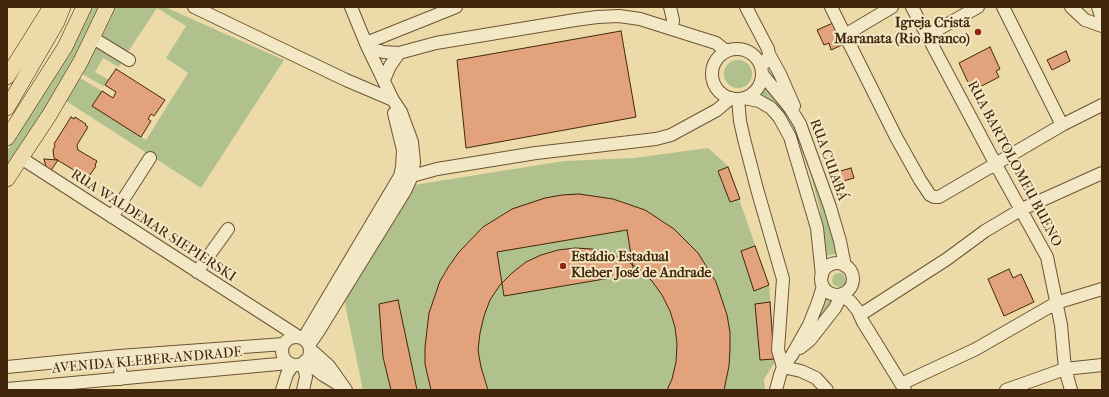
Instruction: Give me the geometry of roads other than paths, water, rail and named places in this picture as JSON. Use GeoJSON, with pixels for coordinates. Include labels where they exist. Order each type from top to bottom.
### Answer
{"type":"FeatureCollection","features":[{"type":"Feature","properties":{"kind":"main road"},"geometry":{"type":"LineString","coordinates":[[7,77],[51,7]]}},
{"type":"Feature","properties":{"kind":"main road"},"geometry":{"type":"LineString","coordinates":[[7,108],[57,22],[64,7]]}},
{"type":"Feature","properties":{"kind":"main road"},"geometry":{"type":"LineString","coordinates":[[7,138],[65,47],[84,7]]}},
{"type":"Feature","properties":{"kind":"main road"},"geometry":{"type":"LineString","coordinates":[[7,179],[50,114],[82,60],[107,7]]}},
{"type":"Feature","properties":{"kind":"street"},"geometry":{"type":"LineString","coordinates":[[305,343],[318,332],[405,191],[412,176],[414,155],[412,142],[401,112],[393,100],[351,7]]}},
{"type":"Feature","properties":{"kind":"street"},"geometry":{"type":"LineString","coordinates":[[367,45],[456,7]]}},
{"type":"Feature","properties":{"kind":"street"},"geometry":{"type":"LineString","coordinates":[[670,7],[673,20],[672,29]]}},
{"type":"Feature","properties":{"kind":"street"},"geometry":{"type":"LineString","coordinates":[[412,176],[437,169],[536,153],[656,139],[671,135],[711,114],[726,104],[751,95],[757,90],[761,83],[764,40],[746,7]]}},
{"type":"Feature","properties":{"kind":"street"},"geometry":{"type":"LineString","coordinates":[[831,7],[896,137],[930,194],[934,197],[939,197],[1062,125],[1102,105]]}},
{"type":"Feature","properties":{"kind":"street"},"geometry":{"type":"LineString","coordinates":[[845,35],[892,7]]}},
{"type":"Feature","properties":{"kind":"street","name":"RUA BARTOLOMEU BUENO"},"geometry":{"type":"LineString","coordinates":[[912,7],[1047,257],[1060,326],[1065,369],[1071,390]]}},
{"type":"Feature","properties":{"kind":"street"},"geometry":{"type":"LineString","coordinates":[[928,35],[978,7]]}},
{"type":"Feature","properties":{"kind":"street"},"geometry":{"type":"LineString","coordinates":[[1003,7],[1062,125]]}},
{"type":"Feature","properties":{"kind":"street"},"geometry":{"type":"LineString","coordinates":[[1071,7],[1085,20],[1102,26]]}},
{"type":"Feature","properties":{"kind":"street"},"geometry":{"type":"LineString","coordinates":[[1098,7],[1102,19]]}},
{"type":"Feature","properties":{"kind":"street"},"geometry":{"type":"LineString","coordinates":[[202,8],[323,69],[393,100]]}},
{"type":"Feature","properties":{"kind":"street"},"geometry":{"type":"LineString","coordinates":[[367,45],[383,52],[399,53],[436,43],[597,17],[619,16],[640,19],[716,43],[726,51]]}},
{"type":"Feature","properties":{"kind":"street"},"geometry":{"type":"LineString","coordinates":[[93,38],[129,60]]}},
{"type":"Feature","properties":{"kind":"street"},"geometry":{"type":"LineString","coordinates":[[738,99],[724,95],[718,90],[712,77],[715,62],[720,56],[726,51],[740,48],[747,50],[763,64],[780,74],[800,124]]}},
{"type":"Feature","properties":{"kind":"street"},"geometry":{"type":"LineString","coordinates":[[384,80],[390,66],[399,53]]}},
{"type":"Feature","properties":{"kind":"street","name":"RUA CUIABÁ"},"geometry":{"type":"LineString","coordinates":[[763,64],[800,124],[830,207],[840,241],[845,266]]}},
{"type":"Feature","properties":{"kind":"street"},"geometry":{"type":"LineString","coordinates":[[738,99],[740,121],[744,139],[783,279],[778,350],[783,367]]}},
{"type":"Feature","properties":{"kind":"street","name":"RUA CUIABÁ"},"geometry":{"type":"LineString","coordinates":[[738,99],[758,101],[771,108],[779,117],[790,137],[817,228],[822,281]]}},
{"type":"Feature","properties":{"kind":"street"},"geometry":{"type":"LineString","coordinates":[[305,343],[400,176],[402,167],[402,150],[394,113],[393,100]]}},
{"type":"Feature","properties":{"kind":"street","name":"RUA WALDEMAR SIEPIERSKI"},"geometry":{"type":"LineString","coordinates":[[21,158],[305,343],[329,366],[346,389]]}},
{"type":"Feature","properties":{"kind":"street"},"geometry":{"type":"LineString","coordinates":[[112,217],[150,158]]}},
{"type":"Feature","properties":{"kind":"street"},"geometry":{"type":"LineString","coordinates":[[859,313],[947,258],[985,231],[1022,209],[1102,173]]}},
{"type":"Feature","properties":{"kind":"street"},"geometry":{"type":"LineString","coordinates":[[197,272],[228,229]]}},
{"type":"Feature","properties":{"kind":"street"},"geometry":{"type":"LineString","coordinates":[[776,390],[783,367],[792,355],[811,320],[818,302],[824,271],[831,265],[835,264],[845,266],[851,273],[859,313]]}},
{"type":"Feature","properties":{"kind":"street"},"geometry":{"type":"LineString","coordinates":[[822,281],[829,293],[840,295],[851,302],[903,387],[976,349],[1056,303],[1102,289]]}},
{"type":"Feature","properties":{"kind":"street"},"geometry":{"type":"LineString","coordinates":[[840,295],[847,292],[852,283]]}},
{"type":"Feature","properties":{"kind":"street"},"geometry":{"type":"LineString","coordinates":[[792,355],[810,340],[835,308],[840,295]]}},
{"type":"Feature","properties":{"kind":"street","name":"RUA WALDEMAR SIEPIERSKI"},"geometry":{"type":"LineString","coordinates":[[269,319],[278,331],[284,344]]}},
{"type":"Feature","properties":{"kind":"street"},"geometry":{"type":"LineString","coordinates":[[282,390],[287,374],[297,363],[310,354],[305,343],[290,338],[284,344],[282,353],[283,357],[297,363],[320,372],[346,389]]}},
{"type":"Feature","properties":{"kind":"street","name":"AVENIDA KLEBER ANDRADE"},"geometry":{"type":"LineString","coordinates":[[7,367],[119,356],[284,344]]}},
{"type":"Feature","properties":{"kind":"street"},"geometry":{"type":"LineString","coordinates":[[119,356],[121,379]]}},
{"type":"Feature","properties":{"kind":"street"},"geometry":{"type":"LineString","coordinates":[[297,363],[306,371],[303,390]]}},
{"type":"Feature","properties":{"kind":"street","name":"AVENIDA KLEBER ANDRADE"},"geometry":{"type":"LineString","coordinates":[[7,389],[297,363]]}},
{"type":"Feature","properties":{"kind":"street"},"geometry":{"type":"LineString","coordinates":[[1006,390],[1065,369],[1102,365]]}},
{"type":"Feature","properties":{"kind":"street"},"geometry":{"type":"LineString","coordinates":[[783,367],[801,371],[816,378],[827,390]]}},
{"type":"Feature","properties":{"kind":"place","name":"Igreja Cristã Maranata (Rio Branco)"},"geometry":{"type":"Point","coordinates":[978,32]}},
{"type":"Feature","properties":{"kind":"place","name":"Estádio Estadual Kleber José de Andrade"},"geometry":{"type":"Point","coordinates":[563,266]}}]}
